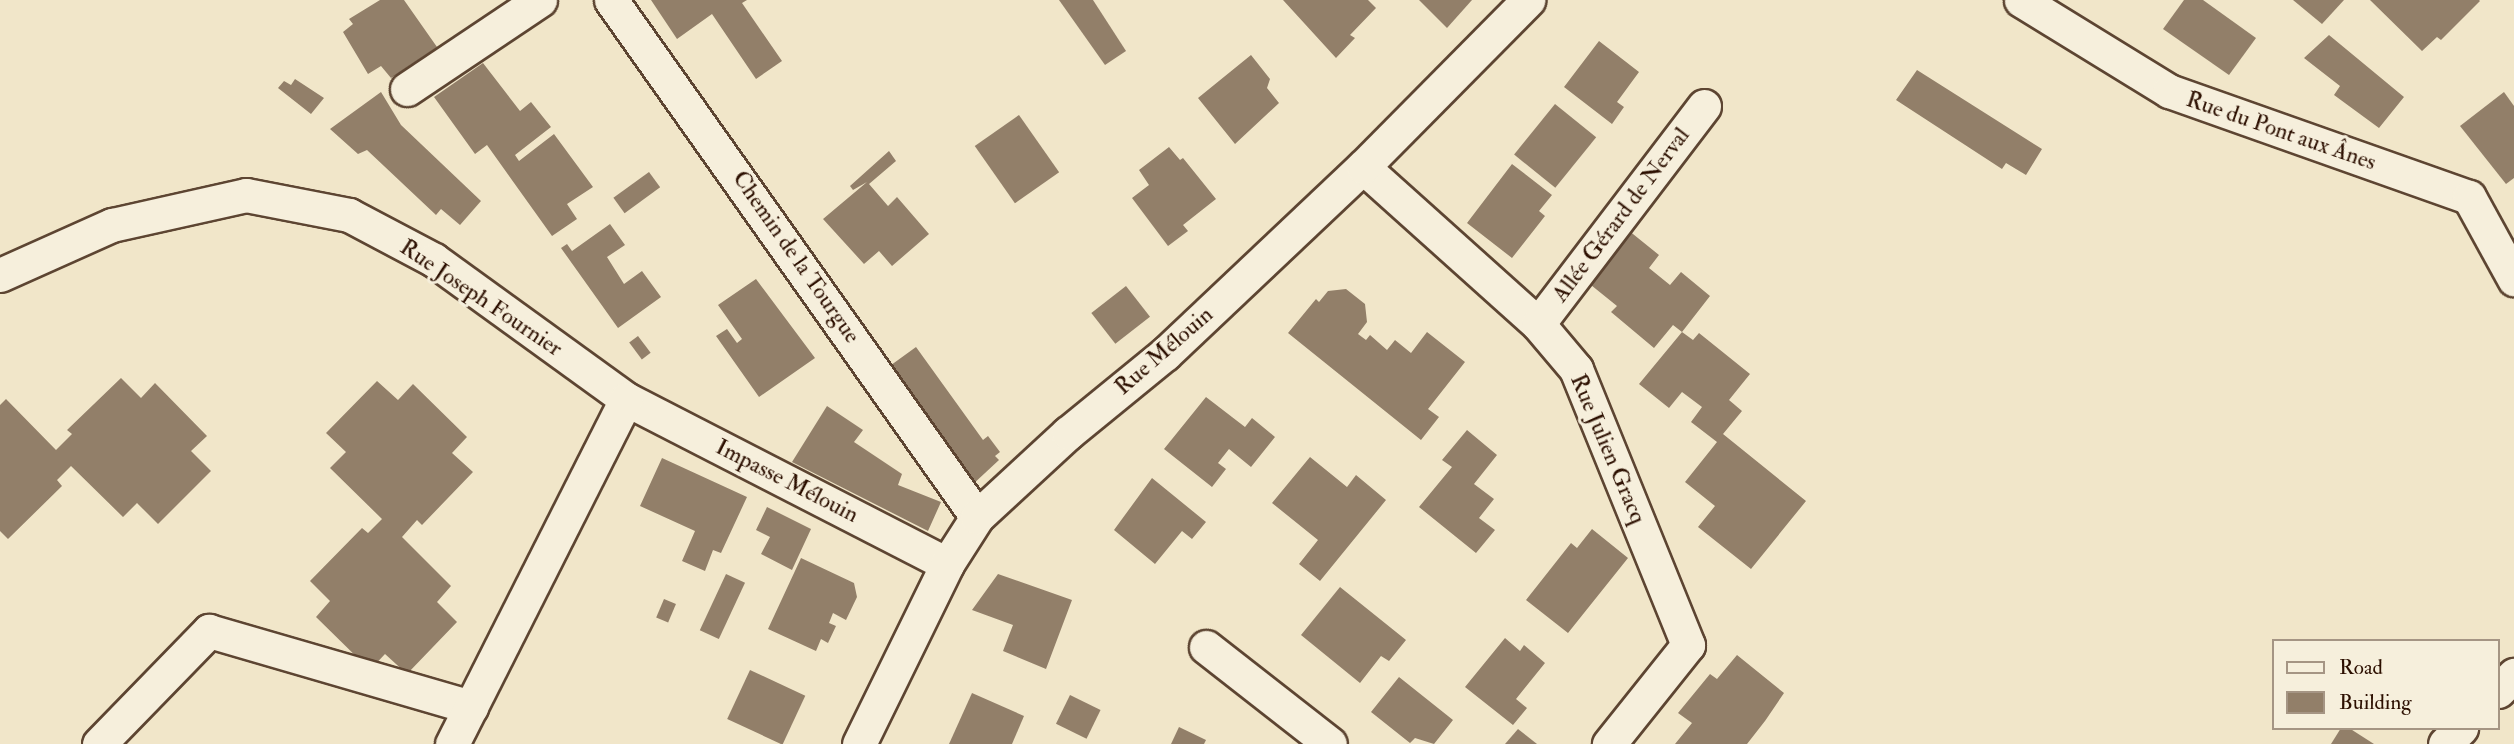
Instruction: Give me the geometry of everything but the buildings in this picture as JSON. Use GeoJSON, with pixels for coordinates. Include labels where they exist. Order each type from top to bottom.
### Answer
{"type":"FeatureCollection","features":[{"type":"Feature","properties":{"kind":"street"},"geometry":{"type":"LineString","coordinates":[[407,89],[540,0]]}},
{"type":"Feature","properties":{"kind":"street","name":"Chemin de la Tourgue"},"geometry":{"type":"LineString","coordinates":[[611,0],[977,517]]}},
{"type":"Feature","properties":{"kind":"street","name":"Rue Mélouin"},"geometry":{"type":"LineString","coordinates":[[859,744],[947,564],[977,517],[1068,433],[1165,354],[1363,167],[1528,0]]}},
{"type":"Feature","properties":{"kind":"street","name":"Rue du Pont aux Ânes"},"geometry":{"type":"LineString","coordinates":[[2021,0],[2169,91],[2469,197],[2514,279]]}},
{"type":"Feature","properties":{"kind":"street","name":"Allée Gérard de Nerval"},"geometry":{"type":"LineString","coordinates":[[1538,324],[1704,106]]}},
{"type":"Feature","properties":{"kind":"street","name":"Rue Julien Gracq"},"geometry":{"type":"LineString","coordinates":[[1363,167],[1538,324],[1576,369],[1688,645],[1609,744]]}},
{"type":"Feature","properties":{"kind":"street","name":"Rue Joseph Fournier"},"geometry":{"type":"LineString","coordinates":[[0,275],[111,225],[246,195],[349,215],[434,260],[626,399]]}},
{"type":"Feature","properties":{"kind":"street"},"geometry":{"type":"LineString","coordinates":[[452,744],[626,399]]}},
{"type":"Feature","properties":{"kind":"street","name":"Impasse Mélouin"},"geometry":{"type":"LineString","coordinates":[[626,399],[947,564]]}},
{"type":"Feature","properties":{"kind":"street"},"geometry":{"type":"LineString","coordinates":[[99,744],[209,631],[471,706]]}},
{"type":"Feature","properties":{"kind":"street"},"geometry":{"type":"LineString","coordinates":[[1206,647],[1330,744]]}},
{"type":"Feature","properties":{"kind":"street"},"geometry":{"type":"LineString","coordinates":[[2500,689],[2514,675]]}},
{"type":"Feature","properties":{"kind":"street"},"geometry":{"type":"LineString","coordinates":[[2445,744],[2459,730]]}}]}
